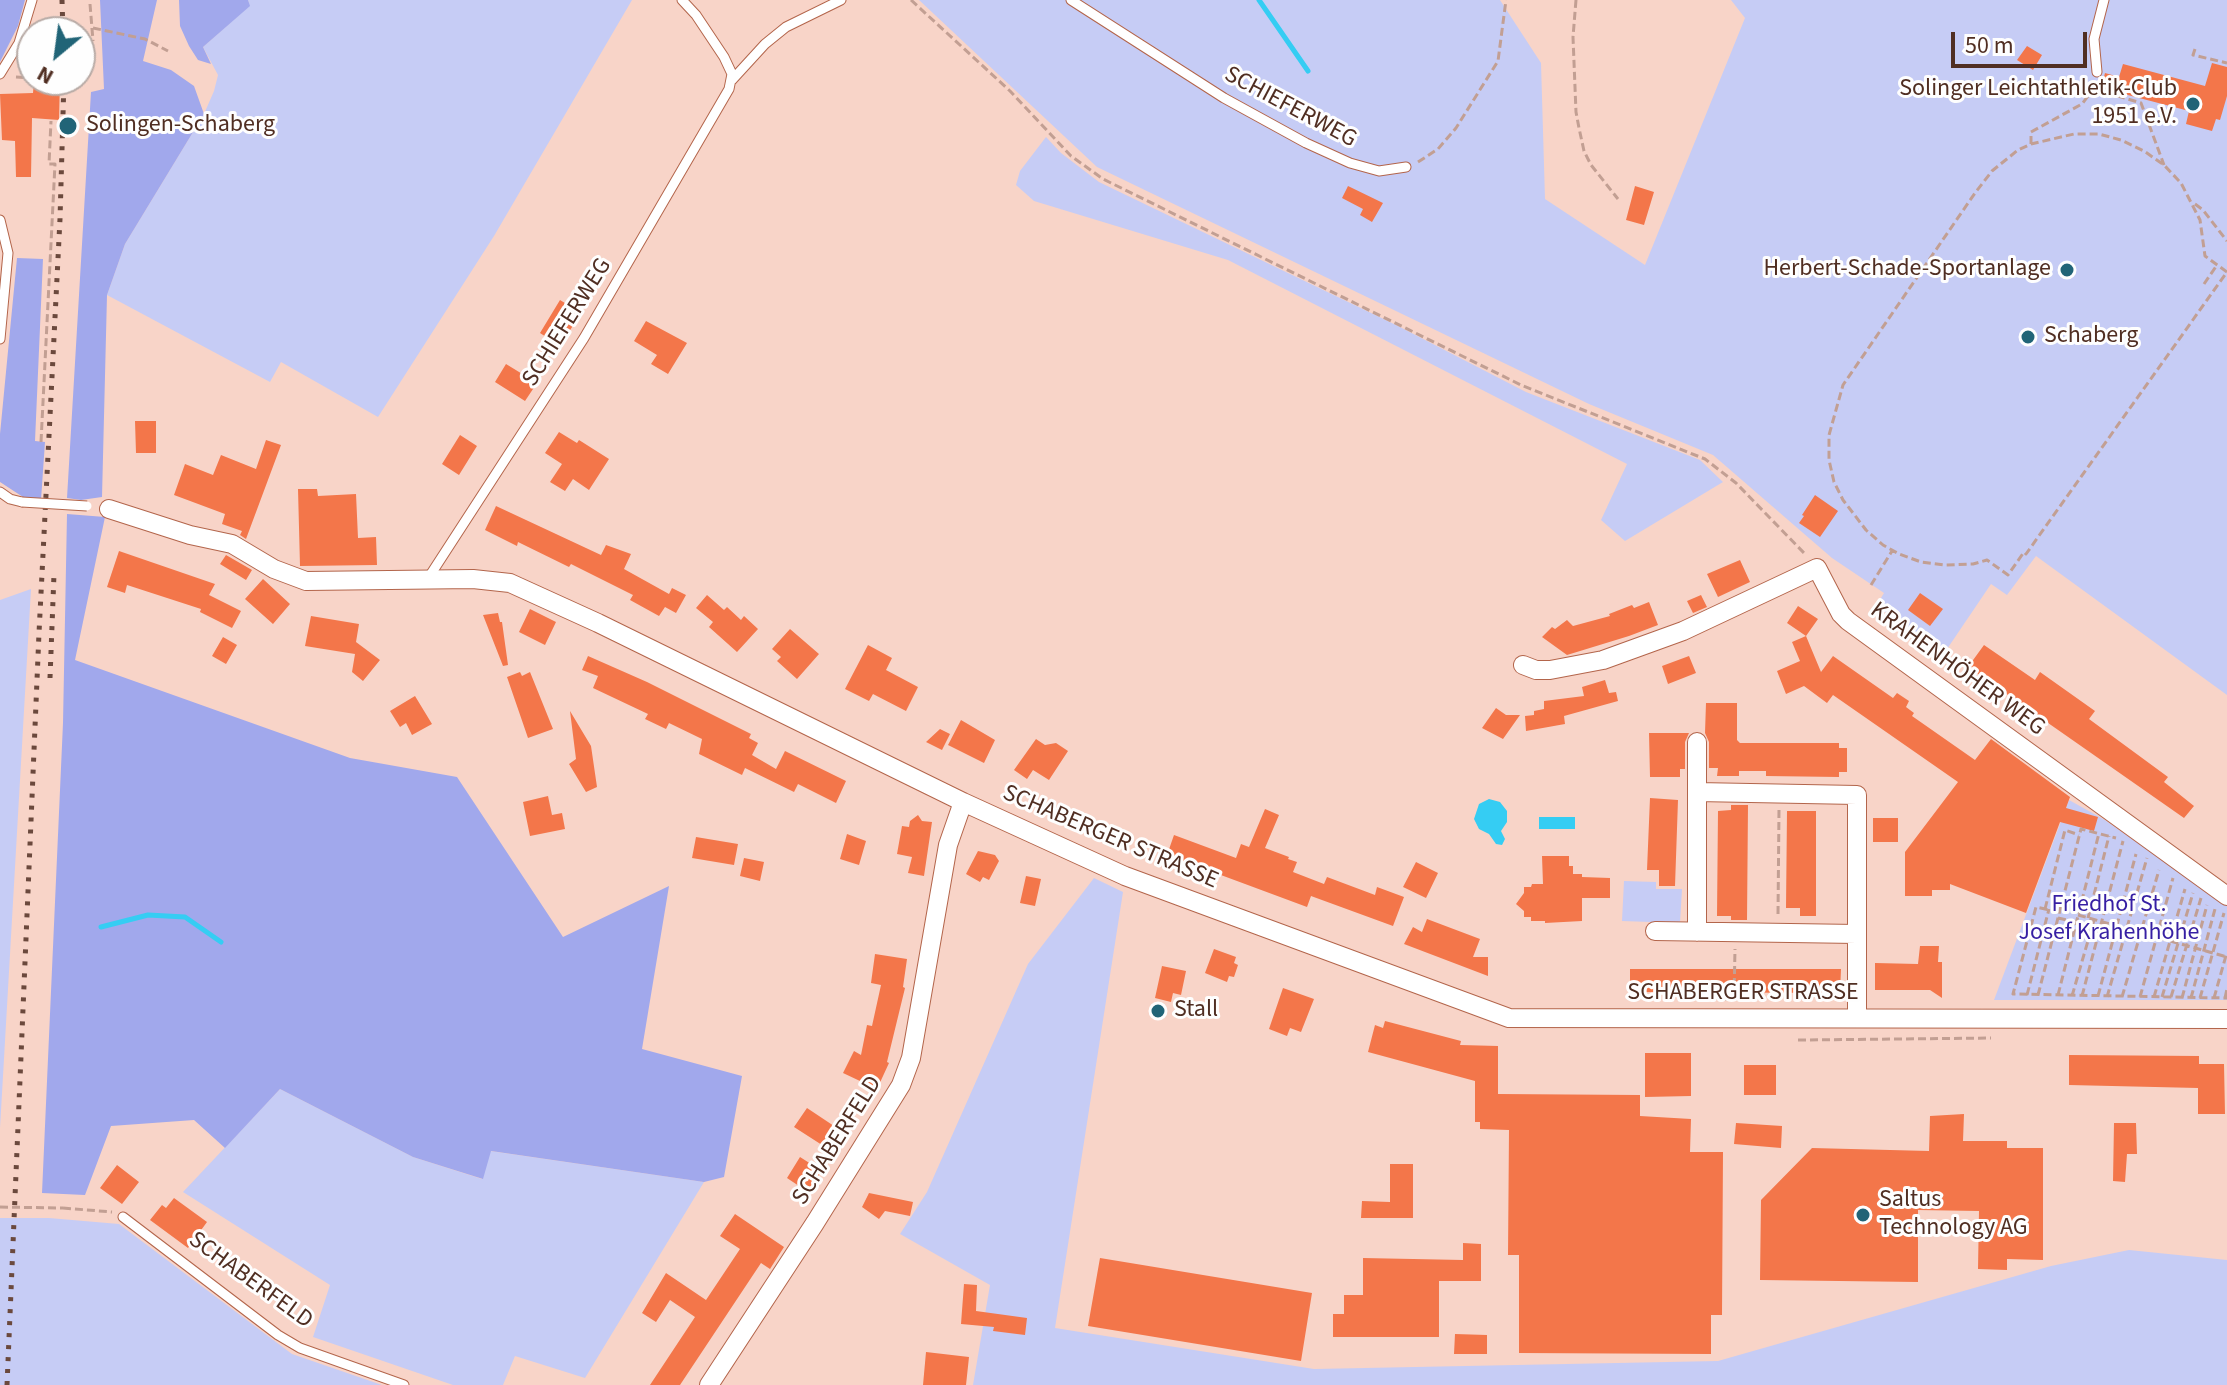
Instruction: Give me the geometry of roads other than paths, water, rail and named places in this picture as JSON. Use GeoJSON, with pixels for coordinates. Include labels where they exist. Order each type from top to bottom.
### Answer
{"type":"FeatureCollection","features":[{"type":"Feature","properties":{"kind":"street","name":"SCHABERGER STRASSE"},"geometry":{"type":"LineString","coordinates":[[109,509],[190,535],[232,544],[274,569],[306,581],[491,579],[531,591],[963,802],[1125,876],[1509,1018],[2227,1019]]}},
{"type":"Feature","properties":{"kind":"street","name":"KRAHENHÖHER WEG"},"geometry":{"type":"LineString","coordinates":[[1523,665],[1536,670],[1550,670],[1603,660],[1683,631],[1817,568],[1841,614],[1848,621],[2222,905]]}},
{"type":"Feature","properties":{"kind":"street"},"geometry":{"type":"LineString","coordinates":[[1697,742],[1697,932]]}},
{"type":"Feature","properties":{"kind":"street"},"geometry":{"type":"LineString","coordinates":[[1697,792],[1857,795],[1857,1018]]}},
{"type":"Feature","properties":{"kind":"street","name":"SCHABERFELD"},"geometry":{"type":"LineString","coordinates":[[709,1385],[901,1085],[911,1058],[948,845],[963,802]]}},
{"type":"Feature","properties":{"kind":"street"},"geometry":{"type":"LineString","coordinates":[[1655,931],[1857,934]]}},
{"type":"Feature","properties":{"kind":"lane"},"geometry":{"type":"LineString","coordinates":[[0,74],[19,43],[32,0]]}},
{"type":"Feature","properties":{"kind":"lane"},"geometry":{"type":"LineString","coordinates":[[682,0],[712,37],[730,68],[732,80]]}},
{"type":"Feature","properties":{"kind":"lane","name":"SCHIEFERWEG"},"geometry":{"type":"LineString","coordinates":[[427,580],[584,338],[719,109],[732,80],[765,44],[786,27],[841,0]]}},
{"type":"Feature","properties":{"kind":"lane","name":"SCHIEFERWEG"},"geometry":{"type":"LineString","coordinates":[[1071,0],[1224,98],[1306,143],[1360,167],[1379,171],[1406,167]]}},
{"type":"Feature","properties":{"kind":"lane"},"geometry":{"type":"LineString","coordinates":[[2097,72],[2094,39],[2104,0]]}},
{"type":"Feature","properties":{"kind":"lane"},"geometry":{"type":"LineString","coordinates":[[0,220],[8,253],[0,339]]}},
{"type":"Feature","properties":{"kind":"lane","name":"SCHABERGER STRASSE"},"geometry":{"type":"LineString","coordinates":[[0,492],[22,502],[109,509]]}},
{"type":"Feature","properties":{"kind":"lane","name":"SCHABERFELD"},"geometry":{"type":"LineString","coordinates":[[123,1217],[278,1335],[300,1348],[404,1385]]}},
{"type":"Feature","properties":{"kind":"waterway"},"geometry":{"type":"LineString","coordinates":[[1259,0],[1308,71]]}},
{"type":"Feature","properties":{"kind":"waterway"},"geometry":{"type":"LineString","coordinates":[[101,927],[148,915],[185,917],[221,942]]}},
{"type":"Feature","properties":{"kind":"railway"},"geometry":{"type":"LineString","coordinates":[[62,0],[62,16]]}},
{"type":"Feature","properties":{"kind":"railway"},"geometry":{"type":"LineString","coordinates":[[7,1385],[64,96]]}},
{"type":"Feature","properties":{"kind":"railway"},"geometry":{"type":"LineString","coordinates":[[50,678],[54,574]]}},
{"type":"Feature","properties":{"kind":"place","name":"Solinger Leichtathletik-Club 1951 e.V."},"geometry":{"type":"Point","coordinates":[2193,104]}},
{"type":"Feature","properties":{"kind":"place","name":"Solingen-Schaberg"},"geometry":{"type":"Point","coordinates":[68,126]}},
{"type":"Feature","properties":{"kind":"place","name":"Herbert-Schade-Sportanlage"},"geometry":{"type":"Point","coordinates":[2067,270]}},
{"type":"Feature","properties":{"kind":"place","name":"Schaberg"},"geometry":{"type":"Point","coordinates":[2028,337]}},
{"type":"Feature","properties":{"kind":"place","name":"Stall"},"geometry":{"type":"Point","coordinates":[1158,1011]}},
{"type":"Feature","properties":{"kind":"place","name":"Saltus Technology AG"},"geometry":{"type":"Point","coordinates":[1863,1215]}},
{"type":"Feature","properties":{"kind":"park label","name":"Friedhof St. Josef Krahenhöhe"},"geometry":{"type":"Point","coordinates":[2109,920]}}]}
